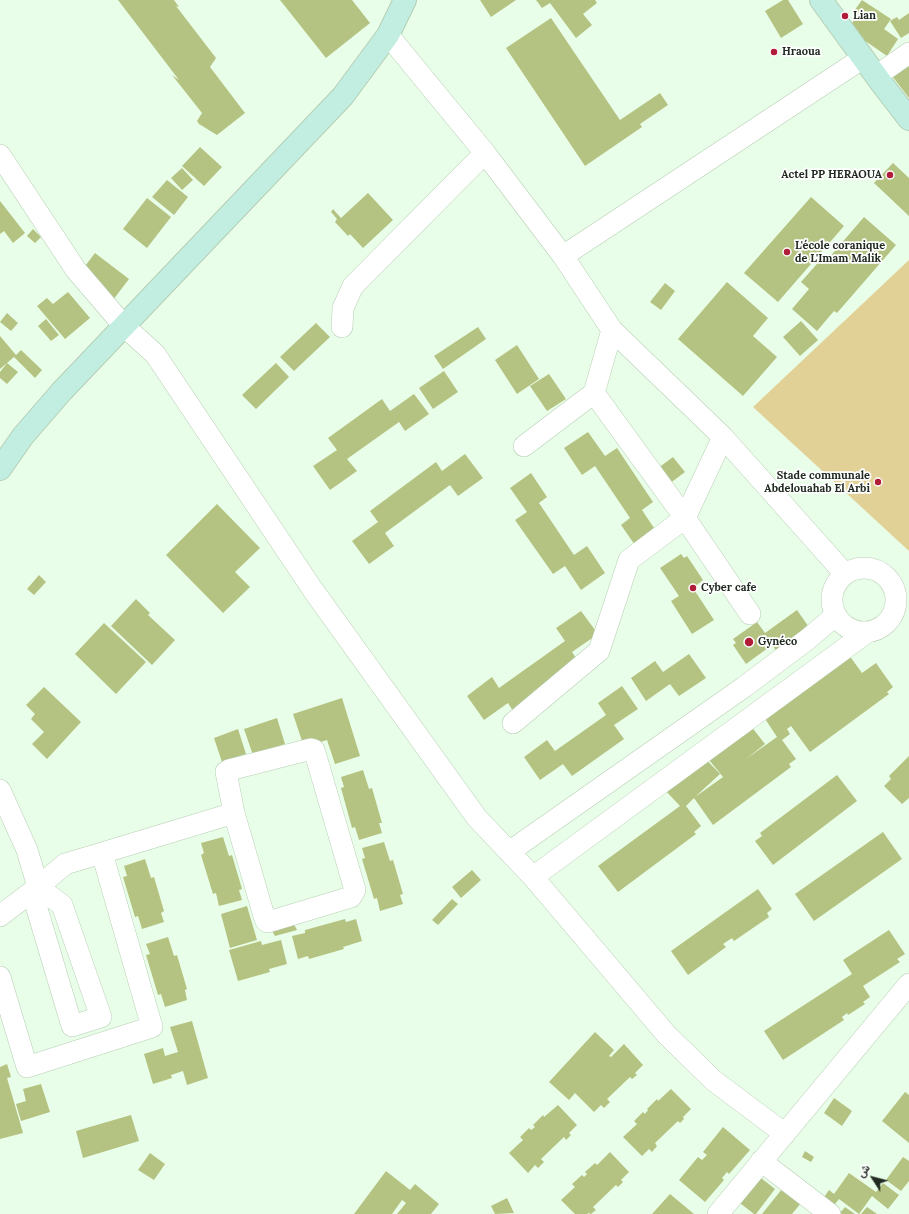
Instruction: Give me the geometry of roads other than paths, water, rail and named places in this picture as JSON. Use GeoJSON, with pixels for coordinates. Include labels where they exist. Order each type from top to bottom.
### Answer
{"type":"FeatureCollection","features":[{"type":"Feature","properties":{"kind":"street"},"geometry":{"type":"LineString","coordinates":[[0,469],[23,436],[47,408],[343,96],[388,35],[405,0]]}},
{"type":"Feature","properties":{"kind":"street"},"geometry":{"type":"LineString","coordinates":[[821,0],[909,119]]}},
{"type":"Feature","properties":{"kind":"street"},"geometry":{"type":"LineString","coordinates":[[388,35],[485,153],[563,256],[612,330],[723,437],[845,574]]}},
{"type":"Feature","properties":{"kind":"street"},"geometry":{"type":"LineString","coordinates":[[876,76],[909,53]]}},
{"type":"Feature","properties":{"kind":"street"},"geometry":{"type":"LineString","coordinates":[[563,256],[863,58]]}},
{"type":"Feature","properties":{"kind":"street"},"geometry":{"type":"LineString","coordinates":[[342,327],[343,308],[354,286],[485,153]]}},
{"type":"Feature","properties":{"kind":"street"},"geometry":{"type":"LineString","coordinates":[[0,155],[76,270],[124,326],[154,354],[313,590],[477,818],[533,877],[666,1034],[713,1080],[785,1134]]}},
{"type":"Feature","properties":{"kind":"street"},"geometry":{"type":"LineString","coordinates":[[524,446],[594,393],[612,330]]}},
{"type":"Feature","properties":{"kind":"street"},"geometry":{"type":"LineString","coordinates":[[594,393],[685,518],[750,614]]}},
{"type":"Feature","properties":{"kind":"street"},"geometry":{"type":"LineString","coordinates":[[513,723],[599,651],[629,560],[685,518],[723,437]]}},
{"type":"Feature","properties":{"kind":"street"},"geometry":{"type":"LineString","coordinates":[[862,568],[872,569],[880,573],[890,582],[896,594],[894,612],[889,620],[878,629],[866,632],[856,632],[841,623],[836,615],[832,598],[834,589],[845,574],[862,568]]}},
{"type":"Feature","properties":{"kind":"street"},"geometry":{"type":"LineString","coordinates":[[509,852],[744,687],[808,639],[836,615]]}},
{"type":"Feature","properties":{"kind":"street"},"geometry":{"type":"LineString","coordinates":[[533,877],[866,632]]}},
{"type":"Feature","properties":{"kind":"street"},"geometry":{"type":"LineString","coordinates":[[314,750],[355,890],[353,895],[351,897],[268,922],[266,921],[234,813],[226,774],[229,770],[314,750]]}},
{"type":"Feature","properties":{"kind":"street"},"geometry":{"type":"LineString","coordinates":[[0,790],[27,850],[38,887],[37,909],[72,1026],[101,1017],[62,905],[38,887]]}},
{"type":"Feature","properties":{"kind":"street"},"geometry":{"type":"LineString","coordinates":[[0,916],[65,864],[234,813]]}},
{"type":"Feature","properties":{"kind":"street"},"geometry":{"type":"LineString","coordinates":[[0,977],[27,1067],[152,1027],[102,853]]}},
{"type":"Feature","properties":{"kind":"street"},"geometry":{"type":"LineString","coordinates":[[718,1214],[909,984]]}},
{"type":"Feature","properties":{"kind":"street"},"geometry":{"type":"LineString","coordinates":[[761,1161],[830,1214]]}},
{"type":"Feature","properties":{"kind":"place","name":"Lian"},"geometry":{"type":"Point","coordinates":[845,16]}},
{"type":"Feature","properties":{"kind":"place","name":"Hraoua"},"geometry":{"type":"Point","coordinates":[774,52]}},
{"type":"Feature","properties":{"kind":"place","name":"Actel PP HERAOUA"},"geometry":{"type":"Point","coordinates":[890,175]}},
{"type":"Feature","properties":{"kind":"place","name":"L'école coranique de L'Imam Malik"},"geometry":{"type":"Point","coordinates":[787,252]}},
{"type":"Feature","properties":{"kind":"place","name":"Stade communale Abdelouahab El Arbi"},"geometry":{"type":"Point","coordinates":[878,482]}},
{"type":"Feature","properties":{"kind":"place","name":"Cyber cafe"},"geometry":{"type":"Point","coordinates":[693,588]}},
{"type":"Feature","properties":{"kind":"place","name":"Gynéco"},"geometry":{"type":"Point","coordinates":[749,642]}}]}
